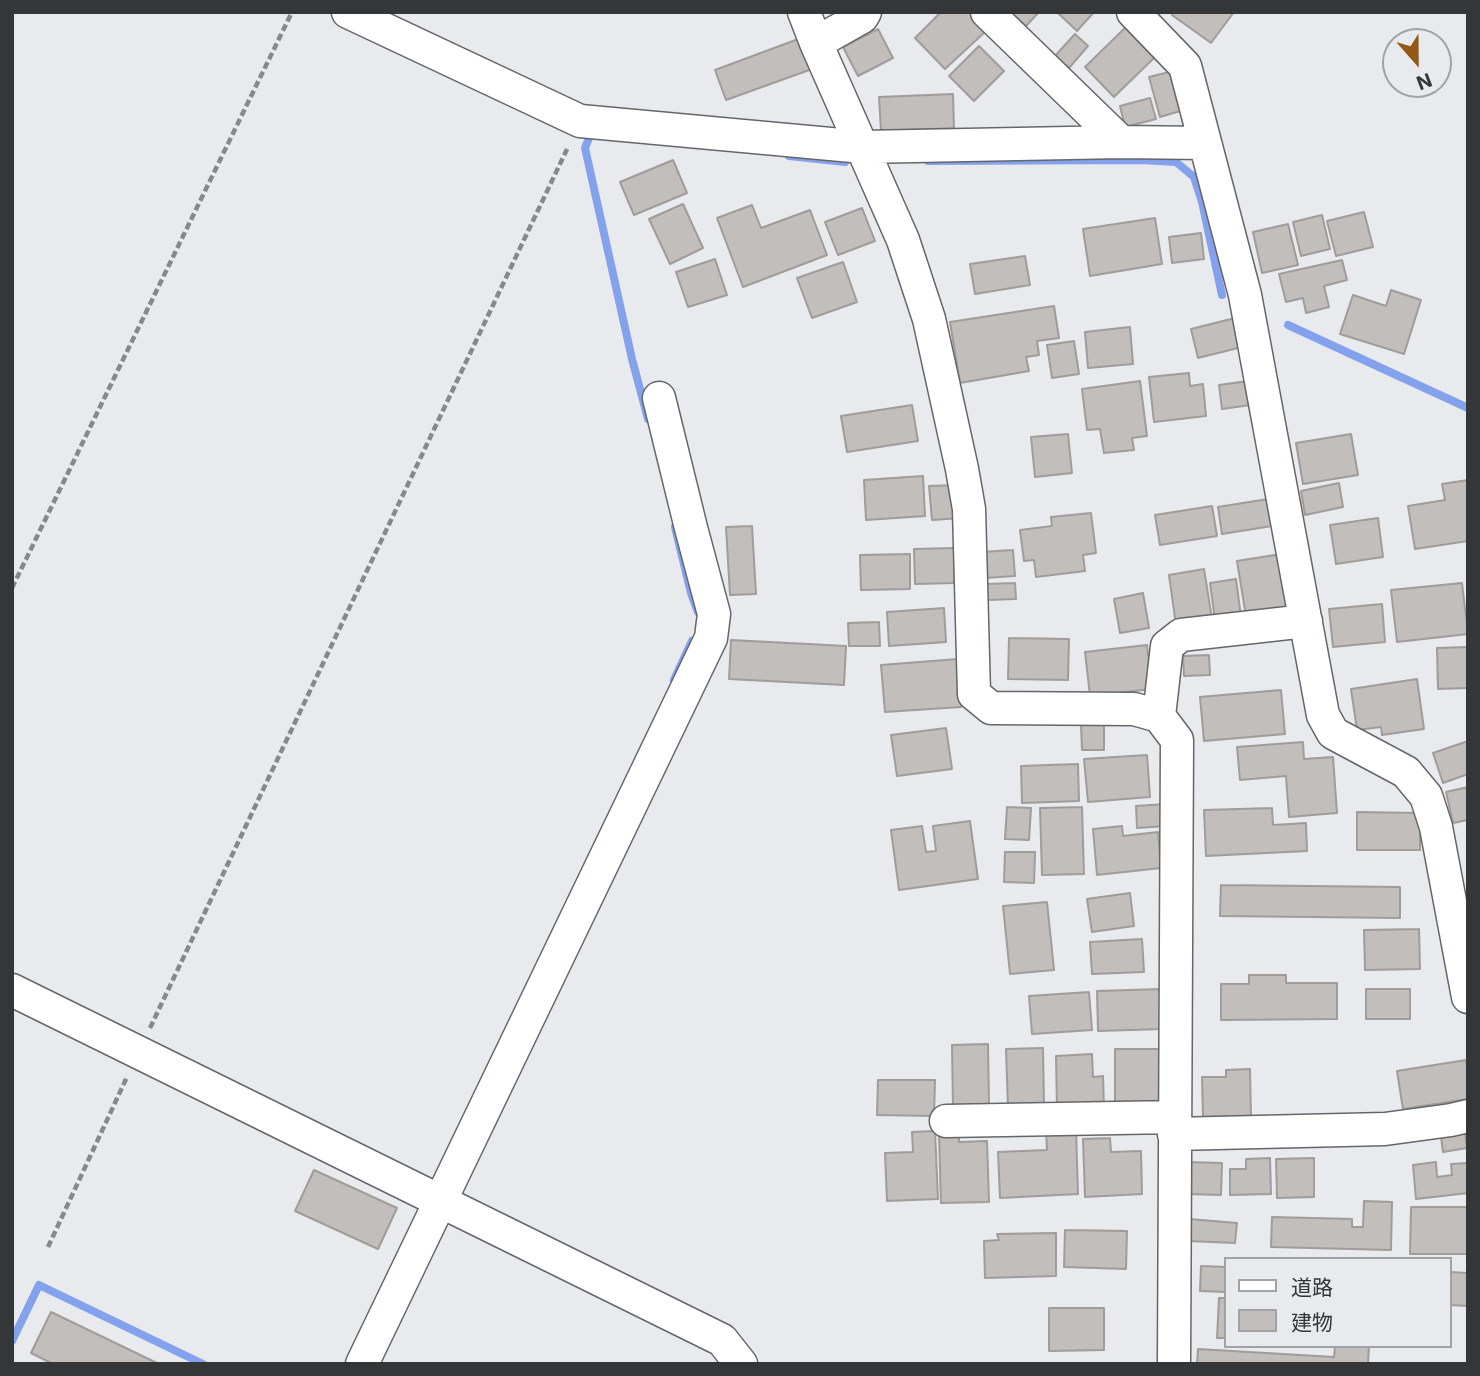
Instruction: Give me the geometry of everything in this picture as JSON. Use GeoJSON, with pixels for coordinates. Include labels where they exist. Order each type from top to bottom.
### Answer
{"type":"FeatureCollection","features":[{"type":"Feature","properties":{"kind":"lane"},"geometry":{"type":"LineString","coordinates":[[348,12],[580,121],[863,147],[1205,143]]}},
{"type":"Feature","properties":{"kind":"lane"},"geometry":{"type":"LineString","coordinates":[[804,12],[903,240],[929,319],[969,509],[974,694],[991,708],[1134,709],[1160,716],[1177,740],[1174,1364]]}},
{"type":"Feature","properties":{"kind":"lane"},"geometry":{"type":"LineString","coordinates":[[816,43],[862,17],[864,12]]}},
{"type":"Feature","properties":{"kind":"lane"},"geometry":{"type":"LineString","coordinates":[[987,12],[1121,142]]}},
{"type":"Feature","properties":{"kind":"lane"},"geometry":{"type":"LineString","coordinates":[[1136,14],[1185,66],[1245,295],[1323,715],[1333,733],[1406,772],[1426,796],[1436,827],[1468,997]]}},
{"type":"Feature","properties":{"kind":"lane"},"geometry":{"type":"LineString","coordinates":[[362,1364],[711,638],[714,614],[659,398]]}},
{"type":"Feature","properties":{"kind":"lane"},"geometry":{"type":"LineString","coordinates":[[1160,716],[1167,646],[1181,635],[1306,621]]}},
{"type":"Feature","properties":{"kind":"lane"},"geometry":{"type":"LineString","coordinates":[[12,990],[442,1200],[725,1356]]}},
{"type":"Feature","properties":{"kind":"lane"},"geometry":{"type":"LineString","coordinates":[[946,1121],[1385,1129],[1468,1116]]}},
{"type":"Feature","properties":{"kind":"path"},"geometry":{"type":"LineString","coordinates":[[12,589],[292,12]]}},
{"type":"Feature","properties":{"kind":"path"},"geometry":{"type":"LineString","coordinates":[[48,1247],[580,121]]}},
{"type":"Feature","properties":{"kind":"building"},"geometry":{"type":"Polygon","coordinates":[[[941,12],[970,12],[987,30],[945,69],[915,38],[941,12]]]}},
{"type":"Feature","properties":{"kind":"building"},"geometry":{"type":"Polygon","coordinates":[[[1039,12],[1026,26],[1012,14],[1039,12]]]}},
{"type":"Feature","properties":{"kind":"building"},"geometry":{"type":"Polygon","coordinates":[[[1057,12],[1094,12],[1077,31],[1057,12]]]}},
{"type":"Feature","properties":{"kind":"building"},"geometry":{"type":"Polygon","coordinates":[[[1174,12],[1234,12],[1211,43],[1172,15],[1174,12]]]}},
{"type":"Feature","properties":{"kind":"building"},"geometry":{"type":"Polygon","coordinates":[[[1127,26],[1156,56],[1114,97],[1085,67],[1127,26]]]}},
{"type":"Feature","properties":{"kind":"building"},"geometry":{"type":"Polygon","coordinates":[[[878,29],[893,58],[858,76],[843,47],[878,29]]]}},
{"type":"Feature","properties":{"kind":"building"},"geometry":{"type":"Polygon","coordinates":[[[1075,34],[1088,46],[1069,68],[1055,56],[1075,34]]]}},
{"type":"Feature","properties":{"kind":"building"},"geometry":{"type":"Polygon","coordinates":[[[801,38],[812,69],[726,100],[715,70],[801,38]]]}},
{"type":"Feature","properties":{"kind":"building"},"geometry":{"type":"Polygon","coordinates":[[[979,46],[1004,71],[974,101],[949,76],[979,46]]]}},
{"type":"Feature","properties":{"kind":"building"},"geometry":{"type":"Polygon","coordinates":[[[1177,70],[1187,109],[1160,117],[1149,77],[1177,70]]]}},
{"type":"Feature","properties":{"kind":"building"},"geometry":{"type":"Polygon","coordinates":[[[953,94],[954,128],[881,131],[879,97],[953,94]]]}},
{"type":"Feature","properties":{"kind":"building"},"geometry":{"type":"Polygon","coordinates":[[[1150,98],[1156,119],[1125,127],[1120,106],[1150,98]]]}},
{"type":"Feature","properties":{"kind":"building"},"geometry":{"type":"Polygon","coordinates":[[[673,160],[687,193],[634,215],[620,182],[673,160]]]}},
{"type":"Feature","properties":{"kind":"building"},"geometry":{"type":"Polygon","coordinates":[[[683,204],[703,248],[670,264],[649,219],[683,204]]]}},
{"type":"Feature","properties":{"kind":"building"},"geometry":{"type":"Polygon","coordinates":[[[752,205],[761,228],[810,210],[827,255],[743,287],[717,218],[752,205]]]}},
{"type":"Feature","properties":{"kind":"building"},"geometry":{"type":"Polygon","coordinates":[[[862,208],[875,241],[838,255],[825,222],[862,208]]]}},
{"type":"Feature","properties":{"kind":"building"},"geometry":{"type":"Polygon","coordinates":[[[1364,212],[1373,247],[1336,256],[1327,221],[1364,212]]]}},
{"type":"Feature","properties":{"kind":"building"},"geometry":{"type":"Polygon","coordinates":[[[1322,215],[1330,249],[1301,256],[1293,222],[1322,215]]]}},
{"type":"Feature","properties":{"kind":"building"},"geometry":{"type":"Polygon","coordinates":[[[1155,218],[1162,264],[1090,276],[1083,229],[1155,218]]]}},
{"type":"Feature","properties":{"kind":"building"},"geometry":{"type":"Polygon","coordinates":[[[1288,224],[1298,265],[1262,273],[1253,232],[1288,224]]]}},
{"type":"Feature","properties":{"kind":"building"},"geometry":{"type":"Polygon","coordinates":[[[1201,233],[1204,259],[1172,263],[1169,237],[1201,233]]]}},
{"type":"Feature","properties":{"kind":"building"},"geometry":{"type":"Polygon","coordinates":[[[1025,256],[1030,285],[975,294],[970,264],[1025,256]]]}},
{"type":"Feature","properties":{"kind":"building"},"geometry":{"type":"Polygon","coordinates":[[[715,259],[727,295],[688,307],[676,272],[715,259]]]}},
{"type":"Feature","properties":{"kind":"building"},"geometry":{"type":"Polygon","coordinates":[[[1342,260],[1347,280],[1324,286],[1329,307],[1306,313],[1303,298],[1286,302],[1279,274],[1342,260]]]}},
{"type":"Feature","properties":{"kind":"building"},"geometry":{"type":"Polygon","coordinates":[[[843,262],[857,302],[812,318],[797,278],[843,262]]]}},
{"type":"Feature","properties":{"kind":"building"},"geometry":{"type":"Polygon","coordinates":[[[1391,290],[1421,300],[1404,354],[1340,334],[1353,295],[1386,306],[1391,290]]]}},
{"type":"Feature","properties":{"kind":"building"},"geometry":{"type":"Polygon","coordinates":[[[1054,306],[1059,338],[1037,341],[1039,355],[1026,357],[1029,371],[960,383],[950,322],[1054,306]]]}},
{"type":"Feature","properties":{"kind":"building"},"geometry":{"type":"Polygon","coordinates":[[[1239,317],[1246,346],[1198,358],[1191,329],[1239,317]]]}},
{"type":"Feature","properties":{"kind":"building"},"geometry":{"type":"Polygon","coordinates":[[[1130,327],[1133,364],[1088,368],[1085,332],[1130,327]]]}},
{"type":"Feature","properties":{"kind":"building"},"geometry":{"type":"Polygon","coordinates":[[[1074,341],[1079,374],[1052,378],[1047,345],[1074,341]]]}},
{"type":"Feature","properties":{"kind":"building"},"geometry":{"type":"Polygon","coordinates":[[[1189,373],[1190,386],[1203,384],[1206,416],[1154,422],[1149,377],[1189,373]]]}},
{"type":"Feature","properties":{"kind":"building"},"geometry":{"type":"Polygon","coordinates":[[[1140,381],[1147,436],[1132,438],[1134,450],[1104,453],[1100,429],[1087,430],[1082,389],[1140,381]]]}},
{"type":"Feature","properties":{"kind":"building"},"geometry":{"type":"Polygon","coordinates":[[[1248,381],[1251,405],[1222,409],[1219,385],[1248,381]]]}},
{"type":"Feature","properties":{"kind":"building"},"geometry":{"type":"Polygon","coordinates":[[[912,405],[918,441],[847,452],[841,416],[912,405]]]}},
{"type":"Feature","properties":{"kind":"building"},"geometry":{"type":"Polygon","coordinates":[[[1068,434],[1072,473],[1035,477],[1031,437],[1068,434]]]}},
{"type":"Feature","properties":{"kind":"building"},"geometry":{"type":"Polygon","coordinates":[[[1351,434],[1358,475],[1303,484],[1296,443],[1351,434]]]}},
{"type":"Feature","properties":{"kind":"building"},"geometry":{"type":"Polygon","coordinates":[[[923,476],[925,516],[866,520],[864,480],[923,476]]]}},
{"type":"Feature","properties":{"kind":"building"},"geometry":{"type":"Polygon","coordinates":[[[1468,480],[1468,541],[1415,549],[1408,506],[1445,500],[1442,484],[1468,480]]]}},
{"type":"Feature","properties":{"kind":"building"},"geometry":{"type":"Polygon","coordinates":[[[1339,483],[1343,507],[1305,515],[1301,491],[1339,483]]]}},
{"type":"Feature","properties":{"kind":"building"},"geometry":{"type":"Polygon","coordinates":[[[959,485],[961,518],[932,520],[929,486],[959,485]]]}},
{"type":"Feature","properties":{"kind":"building"},"geometry":{"type":"Polygon","coordinates":[[[1268,499],[1272,526],[1222,534],[1218,507],[1268,499]]]}},
{"type":"Feature","properties":{"kind":"building"},"geometry":{"type":"Polygon","coordinates":[[[1212,506],[1217,536],[1160,545],[1155,515],[1212,506]]]}},
{"type":"Feature","properties":{"kind":"building"},"geometry":{"type":"Polygon","coordinates":[[[1091,513],[1096,553],[1083,555],[1085,571],[1036,577],[1034,560],[1024,561],[1020,530],[1052,526],[1051,517],[1091,513]]]}},
{"type":"Feature","properties":{"kind":"building"},"geometry":{"type":"Polygon","coordinates":[[[1378,518],[1383,557],[1336,564],[1330,525],[1378,518]]]}},
{"type":"Feature","properties":{"kind":"building"},"geometry":{"type":"Polygon","coordinates":[[[752,526],[756,594],[730,595],[726,527],[752,526]]]}},
{"type":"Feature","properties":{"kind":"building"},"geometry":{"type":"Polygon","coordinates":[[[954,548],[954,583],[915,584],[914,549],[954,548]]]}},
{"type":"Feature","properties":{"kind":"building"},"geometry":{"type":"Polygon","coordinates":[[[1013,550],[1015,576],[984,578],[982,552],[1013,550]]]}},
{"type":"Feature","properties":{"kind":"building"},"geometry":{"type":"Polygon","coordinates":[[[910,554],[910,589],[861,590],[860,555],[910,554]]]}},
{"type":"Feature","properties":{"kind":"building"},"geometry":{"type":"Polygon","coordinates":[[[1281,554],[1290,609],[1246,616],[1237,561],[1281,554]]]}},
{"type":"Feature","properties":{"kind":"building"},"geometry":{"type":"Polygon","coordinates":[[[1204,569],[1212,619],[1176,625],[1169,575],[1204,569]]]}},
{"type":"Feature","properties":{"kind":"building"},"geometry":{"type":"Polygon","coordinates":[[[1236,579],[1241,617],[1215,620],[1210,583],[1236,579]]]}},
{"type":"Feature","properties":{"kind":"building"},"geometry":{"type":"Polygon","coordinates":[[[1015,583],[1016,599],[987,600],[987,584],[1015,583]]]}},
{"type":"Feature","properties":{"kind":"building"},"geometry":{"type":"Polygon","coordinates":[[[1462,583],[1468,634],[1397,642],[1391,590],[1462,583]]]}},
{"type":"Feature","properties":{"kind":"building"},"geometry":{"type":"Polygon","coordinates":[[[1143,593],[1149,628],[1120,633],[1114,599],[1143,593]]]}},
{"type":"Feature","properties":{"kind":"building"},"geometry":{"type":"Polygon","coordinates":[[[1382,604],[1385,642],[1333,647],[1329,609],[1382,604]]]}},
{"type":"Feature","properties":{"kind":"building"},"geometry":{"type":"Polygon","coordinates":[[[944,608],[946,642],[889,646],[887,612],[944,608]]]}},
{"type":"Feature","properties":{"kind":"building"},"geometry":{"type":"Polygon","coordinates":[[[879,622],[880,646],[849,646],[848,623],[879,622]]]}},
{"type":"Feature","properties":{"kind":"building"},"geometry":{"type":"Polygon","coordinates":[[[1009,638],[1069,639],[1068,680],[1008,679],[1009,638]]]}},
{"type":"Feature","properties":{"kind":"building"},"geometry":{"type":"Polygon","coordinates":[[[731,640],[846,646],[844,685],[729,679],[731,640]]]}},
{"type":"Feature","properties":{"kind":"building"},"geometry":{"type":"Polygon","coordinates":[[[1147,645],[1152,689],[1090,696],[1085,652],[1147,645]]]}},
{"type":"Feature","properties":{"kind":"building"},"geometry":{"type":"Polygon","coordinates":[[[1468,647],[1468,688],[1438,689],[1437,648],[1468,647]]]}},
{"type":"Feature","properties":{"kind":"building"},"geometry":{"type":"Polygon","coordinates":[[[1209,655],[1210,675],[1184,676],[1183,656],[1209,655]]]}},
{"type":"Feature","properties":{"kind":"building"},"geometry":{"type":"Polygon","coordinates":[[[958,659],[961,707],[885,712],[881,665],[958,659]]]}},
{"type":"Feature","properties":{"kind":"building"},"geometry":{"type":"Polygon","coordinates":[[[1417,679],[1424,729],[1382,735],[1381,727],[1357,730],[1351,689],[1417,679]]]}},
{"type":"Feature","properties":{"kind":"building"},"geometry":{"type":"Polygon","coordinates":[[[1281,690],[1285,734],[1204,741],[1200,697],[1281,690]]]}},
{"type":"Feature","properties":{"kind":"building"},"geometry":{"type":"Polygon","coordinates":[[[1081,725],[1104,725],[1104,750],[1082,750],[1081,725]]]}},
{"type":"Feature","properties":{"kind":"building"},"geometry":{"type":"Polygon","coordinates":[[[946,728],[952,769],[897,776],[891,735],[946,728]]]}},
{"type":"Feature","properties":{"kind":"building"},"geometry":{"type":"Polygon","coordinates":[[[1468,741],[1468,774],[1443,783],[1433,753],[1468,741]]]}},
{"type":"Feature","properties":{"kind":"building"},"geometry":{"type":"Polygon","coordinates":[[[1303,742],[1304,759],[1333,757],[1337,813],[1289,817],[1286,776],[1240,780],[1237,747],[1303,742]]]}},
{"type":"Feature","properties":{"kind":"building"},"geometry":{"type":"Polygon","coordinates":[[[1147,755],[1150,797],[1088,802],[1084,759],[1147,755]]]}},
{"type":"Feature","properties":{"kind":"building"},"geometry":{"type":"Polygon","coordinates":[[[1078,764],[1079,801],[1022,803],[1021,766],[1078,764]]]}},
{"type":"Feature","properties":{"kind":"building"},"geometry":{"type":"Polygon","coordinates":[[[1468,787],[1468,820],[1453,823],[1446,792],[1468,787]]]}},
{"type":"Feature","properties":{"kind":"building"},"geometry":{"type":"Polygon","coordinates":[[[1166,804],[1167,826],[1137,828],[1136,806],[1166,804]]]}},
{"type":"Feature","properties":{"kind":"building"},"geometry":{"type":"Polygon","coordinates":[[[1007,807],[1031,808],[1029,840],[1005,839],[1007,807]]]}},
{"type":"Feature","properties":{"kind":"building"},"geometry":{"type":"Polygon","coordinates":[[[1082,807],[1084,874],[1042,875],[1040,808],[1082,807]]]}},
{"type":"Feature","properties":{"kind":"building"},"geometry":{"type":"Polygon","coordinates":[[[1272,808],[1273,825],[1306,823],[1307,851],[1206,856],[1204,810],[1272,808]]]}},
{"type":"Feature","properties":{"kind":"building"},"geometry":{"type":"Polygon","coordinates":[[[1357,812],[1420,813],[1420,850],[1357,850],[1357,812]]]}},
{"type":"Feature","properties":{"kind":"building"},"geometry":{"type":"Polygon","coordinates":[[[970,821],[978,879],[899,890],[891,830],[922,826],[926,852],[936,851],[933,826],[970,821]]]}},
{"type":"Feature","properties":{"kind":"building"},"geometry":{"type":"Polygon","coordinates":[[[1122,826],[1123,836],[1158,832],[1161,868],[1097,875],[1093,829],[1122,826]]]}},
{"type":"Feature","properties":{"kind":"building"},"geometry":{"type":"Polygon","coordinates":[[[1005,852],[1035,852],[1034,883],[1004,882],[1005,852]]]}},
{"type":"Feature","properties":{"kind":"building"},"geometry":{"type":"Polygon","coordinates":[[[1221,885],[1400,887],[1400,918],[1220,916],[1221,885]]]}},
{"type":"Feature","properties":{"kind":"building"},"geometry":{"type":"Polygon","coordinates":[[[1130,893],[1134,926],[1092,932],[1087,899],[1130,893]]]}},
{"type":"Feature","properties":{"kind":"building"},"geometry":{"type":"Polygon","coordinates":[[[1047,902],[1054,970],[1010,974],[1003,906],[1047,902]]]}},
{"type":"Feature","properties":{"kind":"building"},"geometry":{"type":"Polygon","coordinates":[[[1419,929],[1420,969],[1365,970],[1364,930],[1419,929]]]}},
{"type":"Feature","properties":{"kind":"building"},"geometry":{"type":"Polygon","coordinates":[[[1142,939],[1144,972],[1092,974],[1090,942],[1142,939]]]}},
{"type":"Feature","properties":{"kind":"building"},"geometry":{"type":"Polygon","coordinates":[[[1249,975],[1286,975],[1286,983],[1337,983],[1337,1019],[1221,1020],[1221,984],[1249,984],[1249,975]]]}},
{"type":"Feature","properties":{"kind":"building"},"geometry":{"type":"Polygon","coordinates":[[[1162,989],[1163,1029],[1098,1031],[1097,991],[1162,989]]]}},
{"type":"Feature","properties":{"kind":"building"},"geometry":{"type":"Polygon","coordinates":[[[1366,989],[1410,989],[1410,1019],[1366,1019],[1366,989]]]}},
{"type":"Feature","properties":{"kind":"building"},"geometry":{"type":"Polygon","coordinates":[[[1089,992],[1092,1030],[1032,1034],[1029,996],[1089,992]]]}},
{"type":"Feature","properties":{"kind":"building"},"geometry":{"type":"Polygon","coordinates":[[[988,1044],[989,1107],[953,1108],[952,1045],[988,1044]]]}},
{"type":"Feature","properties":{"kind":"building"},"geometry":{"type":"Polygon","coordinates":[[[1043,1048],[1044,1106],[1008,1108],[1006,1049],[1043,1048]]]}},
{"type":"Feature","properties":{"kind":"building"},"geometry":{"type":"Polygon","coordinates":[[[1115,1049],[1163,1049],[1163,1107],[1115,1107],[1115,1049]]]}},
{"type":"Feature","properties":{"kind":"building"},"geometry":{"type":"Polygon","coordinates":[[[1092,1054],[1093,1077],[1103,1076],[1104,1109],[1057,1110],[1056,1056],[1092,1054]]]}},
{"type":"Feature","properties":{"kind":"building"},"geometry":{"type":"Polygon","coordinates":[[[1466,1060],[1468,1099],[1403,1109],[1397,1071],[1466,1060]]]}},
{"type":"Feature","properties":{"kind":"building"},"geometry":{"type":"Polygon","coordinates":[[[1250,1069],[1251,1117],[1203,1118],[1202,1077],[1226,1077],[1226,1070],[1250,1069]]]}},
{"type":"Feature","properties":{"kind":"building"},"geometry":{"type":"Polygon","coordinates":[[[878,1080],[935,1080],[934,1116],[877,1115],[878,1080]]]}},
{"type":"Feature","properties":{"kind":"building"},"geometry":{"type":"Polygon","coordinates":[[[1464,1126],[1467,1148],[1443,1152],[1440,1129],[1464,1126]]]}},
{"type":"Feature","properties":{"kind":"building"},"geometry":{"type":"Polygon","coordinates":[[[1076,1129],[1078,1194],[1000,1198],[998,1152],[1047,1150],[1046,1130],[1076,1129]]]}},
{"type":"Feature","properties":{"kind":"building"},"geometry":{"type":"Polygon","coordinates":[[[935,1131],[938,1199],[887,1201],[885,1153],[913,1152],[912,1132],[935,1131]]]}},
{"type":"Feature","properties":{"kind":"building"},"geometry":{"type":"Polygon","coordinates":[[[959,1133],[959,1142],[987,1141],[989,1202],[941,1203],[939,1134],[959,1133]]]}},
{"type":"Feature","properties":{"kind":"building"},"geometry":{"type":"Polygon","coordinates":[[[1110,1138],[1111,1152],[1141,1151],[1142,1194],[1085,1197],[1083,1139],[1110,1138]]]}},
{"type":"Feature","properties":{"kind":"building"},"geometry":{"type":"Polygon","coordinates":[[[1270,1158],[1271,1194],[1230,1195],[1230,1169],[1246,1169],[1246,1159],[1270,1158]]]}},
{"type":"Feature","properties":{"kind":"building"},"geometry":{"type":"Polygon","coordinates":[[[1314,1158],[1314,1197],[1277,1198],[1276,1159],[1314,1158]]]}},
{"type":"Feature","properties":{"kind":"building"},"geometry":{"type":"Polygon","coordinates":[[[1187,1162],[1222,1163],[1221,1195],[1186,1194],[1187,1162]]]}},
{"type":"Feature","properties":{"kind":"building"},"geometry":{"type":"Polygon","coordinates":[[[1436,1162],[1437,1177],[1452,1175],[1451,1164],[1468,1163],[1468,1193],[1416,1199],[1413,1165],[1436,1162]]]}},
{"type":"Feature","properties":{"kind":"building"},"geometry":{"type":"Polygon","coordinates":[[[314,1170],[397,1208],[378,1249],[295,1211],[314,1170]]]}},
{"type":"Feature","properties":{"kind":"building"},"geometry":{"type":"Polygon","coordinates":[[[1364,1201],[1392,1202],[1391,1250],[1271,1247],[1272,1217],[1352,1219],[1352,1227],[1363,1227],[1364,1201]]]}},
{"type":"Feature","properties":{"kind":"building"},"geometry":{"type":"Polygon","coordinates":[[[1411,1207],[1468,1207],[1468,1254],[1410,1254],[1411,1207]]]}},
{"type":"Feature","properties":{"kind":"building"},"geometry":{"type":"Polygon","coordinates":[[[1189,1219],[1237,1223],[1235,1243],[1188,1241],[1189,1219]]]}},
{"type":"Feature","properties":{"kind":"building"},"geometry":{"type":"Polygon","coordinates":[[[1065,1230],[1127,1231],[1126,1269],[1064,1267],[1065,1230]]]}},
{"type":"Feature","properties":{"kind":"building"},"geometry":{"type":"Polygon","coordinates":[[[1056,1233],[1056,1276],[985,1278],[984,1241],[999,1240],[997,1234],[1056,1233]]]}},
{"type":"Feature","properties":{"kind":"building"},"geometry":{"type":"Polygon","coordinates":[[[1201,1266],[1224,1267],[1224,1292],[1200,1291],[1201,1266]]]}},
{"type":"Feature","properties":{"kind":"building"},"geometry":{"type":"Polygon","coordinates":[[[1452,1272],[1468,1273],[1468,1306],[1452,1305],[1452,1272]]]}},
{"type":"Feature","properties":{"kind":"building"},"geometry":{"type":"Polygon","coordinates":[[[1219,1298],[1224,1298],[1224,1338],[1217,1338],[1219,1298]]]}},
{"type":"Feature","properties":{"kind":"building"},"geometry":{"type":"Polygon","coordinates":[[[1049,1308],[1104,1308],[1104,1350],[1049,1351],[1049,1308]]]}},
{"type":"Feature","properties":{"kind":"building"},"geometry":{"type":"Polygon","coordinates":[[[51,1312],[159,1364],[53,1364],[31,1353],[51,1312]]]}},
{"type":"Feature","properties":{"kind":"building"},"geometry":{"type":"Polygon","coordinates":[[[1335,1348],[1369,1348],[1368,1364],[1197,1364],[1198,1349],[1334,1357],[1335,1348]]]}},
{"type":"Feature","properties":{"kind":"waterway"},"geometry":{"type":"LineString","coordinates":[[595,134],[591,133],[585,148],[648,419]]}},
{"type":"Feature","properties":{"kind":"waterway"},"geometry":{"type":"LineString","coordinates":[[789,156],[845,162]]}},
{"type":"Feature","properties":{"kind":"waterway"},"geometry":{"type":"LineString","coordinates":[[928,161],[1176,162],[1194,177],[1222,295]]}},
{"type":"Feature","properties":{"kind":"waterway"},"geometry":{"type":"LineString","coordinates":[[1288,325],[1468,408]]}},
{"type":"Feature","properties":{"kind":"waterway"},"geometry":{"type":"LineString","coordinates":[[675,527],[698,612]]}},
{"type":"Feature","properties":{"kind":"waterway"},"geometry":{"type":"LineString","coordinates":[[674,680],[692,641]]}},
{"type":"Feature","properties":{"kind":"waterway"},"geometry":{"type":"LineString","coordinates":[[12,1341],[39,1285],[203,1364]]}}]}
